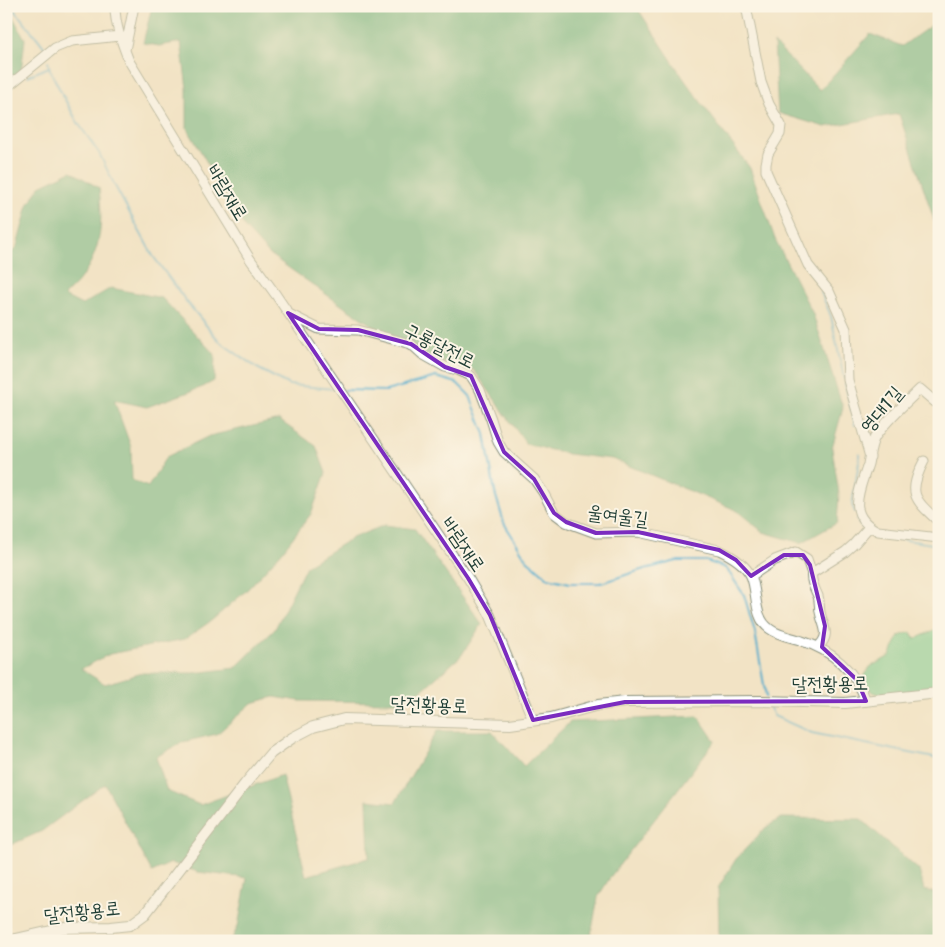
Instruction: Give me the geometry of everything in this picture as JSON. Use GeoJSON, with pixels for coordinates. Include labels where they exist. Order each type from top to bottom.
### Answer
{"type":"FeatureCollection","features":[{"type":"Feature","properties":{"kind":"main road","name":"달전황용로"},"geometry":{"type":"LineString","coordinates":[[7,941],[64,928],[130,925],[145,914],[245,784],[272,753],[292,738],[313,727],[344,719],[510,724],[551,718],[598,705],[625,702],[760,701],[845,703],[939,693]]}},
{"type":"Feature","properties":{"kind":"street","name":"바람재로"},"geometry":{"type":"LineString","coordinates":[[115,6],[115,17],[129,61],[250,259],[468,578],[490,615],[533,720]]}},
{"type":"Feature","properties":{"kind":"street"},"geometry":{"type":"LineString","coordinates":[[125,50],[134,6]]}},
{"type":"Feature","properties":{"kind":"street"},"geometry":{"type":"LineString","coordinates":[[746,6],[761,82],[769,104],[781,125],[780,134],[768,154],[766,171],[808,265],[829,291],[846,329],[848,380],[870,457]]}},
{"type":"Feature","properties":{"kind":"street"},"geometry":{"type":"LineString","coordinates":[[6,88],[55,48],[72,41],[120,36]]}},
{"type":"Feature","properties":{"kind":"street","name":"구룡달전로"},"geometry":{"type":"LineString","coordinates":[[288,313],[319,329],[358,330],[411,344],[422,354],[445,367],[471,376],[480,390],[498,442],[504,452]]}},
{"type":"Feature","properties":{"kind":"street","name":"영대1길"},"geometry":{"type":"LineString","coordinates":[[867,529],[857,508],[858,494],[870,457],[870,446],[891,418],[920,389],[935,402]]}},
{"type":"Feature","properties":{"kind":"street","name":"울여울길"},"geometry":{"type":"LineString","coordinates":[[504,452],[534,479],[554,513],[566,522],[596,533],[638,532],[719,550],[736,560],[751,576]]}},
{"type":"Feature","properties":{"kind":"street"},"geometry":{"type":"LineString","coordinates":[[924,461],[918,472],[915,496],[919,503],[939,522]]}},
{"type":"Feature","properties":{"kind":"street"},"geometry":{"type":"LineString","coordinates":[[812,574],[845,552],[867,529],[939,538]]}},
{"type":"Feature","properties":{"kind":"street"},"geometry":{"type":"LineString","coordinates":[[819,646],[824,641],[826,634],[819,600],[807,559],[796,552],[775,560],[751,576],[762,620],[769,629],[819,646],[825,650],[847,669],[857,681],[866,701]]}},
{"type":"Feature","properties":{"kind":"highlighted area"},"geometry":{"type":"Polygon","coordinates":[[[288,313],[319,329],[358,330],[411,344],[445,367],[471,376],[504,452],[534,479],[554,513],[566,522],[596,533],[638,532],[719,550],[736,560],[751,576],[784,555],[803,555],[810,565],[825,626],[822,647],[857,680],[866,701],[625,702],[533,720],[490,615],[468,578],[288,313]]]}},
{"type":"Feature","properties":{"kind":"green space"},"geometry":{"type":"Polygon","coordinates":[[[7,6],[25,39],[21,73],[6,82],[7,6]]]}},
{"type":"Feature","properties":{"kind":"green space"},"geometry":{"type":"Polygon","coordinates":[[[152,6],[636,6],[686,82],[750,168],[775,239],[813,314],[843,408],[832,448],[839,494],[837,523],[801,543],[763,532],[736,510],[612,459],[568,454],[526,444],[474,370],[421,357],[347,309],[269,254],[245,228],[187,128],[187,89],[181,42],[159,46],[143,43],[152,6]]]}},
{"type":"Feature","properties":{"kind":"green space"},"geometry":{"type":"Polygon","coordinates":[[[939,20],[939,223],[935,223],[899,114],[825,127],[778,113],[774,43],[820,90],[870,34],[902,46],[939,20]]]}},
{"type":"Feature","properties":{"kind":"green space"},"geometry":{"type":"Polygon","coordinates":[[[71,171],[99,188],[101,224],[93,258],[78,281],[64,296],[82,305],[111,288],[162,298],[215,355],[214,381],[203,387],[147,407],[114,400],[131,447],[132,480],[148,487],[166,457],[209,436],[279,420],[316,446],[326,473],[311,514],[281,553],[246,591],[211,621],[185,639],[110,654],[81,669],[105,684],[142,673],[194,673],[235,668],[275,629],[306,566],[352,538],[385,525],[415,529],[482,624],[461,656],[422,690],[398,702],[299,701],[274,697],[252,703],[217,734],[183,742],[156,757],[167,791],[200,805],[282,775],[306,876],[369,858],[367,800],[395,803],[437,731],[492,731],[524,766],[570,722],[698,716],[715,741],[611,876],[598,897],[590,941],[231,941],[238,926],[247,878],[198,872],[171,863],[152,872],[105,784],[42,831],[6,847],[6,260],[17,246],[28,205],[40,186],[71,171]]]}},
{"type":"Feature","properties":{"kind":"green space"},"geometry":{"type":"Polygon","coordinates":[[[939,628],[939,688],[879,694],[873,692],[862,680],[870,667],[890,656],[899,636],[911,632],[915,639],[939,628]]]}},
{"type":"Feature","properties":{"kind":"green space"},"geometry":{"type":"Polygon","coordinates":[[[781,818],[861,819],[919,870],[924,890],[939,894],[939,941],[719,941],[718,888],[736,859],[765,828],[781,818]]]}},
{"type":"Feature","properties":{"kind":"waterway"},"geometry":{"type":"LineString","coordinates":[[12,6],[46,50]]}},
{"type":"Feature","properties":{"kind":"waterway"},"geometry":{"type":"LineString","coordinates":[[48,61],[50,70],[63,96],[78,123],[99,153],[153,256],[186,301],[220,342],[257,368],[289,385],[335,389]]}},
{"type":"Feature","properties":{"kind":"waterway"},"geometry":{"type":"LineString","coordinates":[[28,76],[49,67]]}},
{"type":"Feature","properties":{"kind":"waterway"},"geometry":{"type":"LineString","coordinates":[[821,292],[831,316],[844,379]]}},
{"type":"Feature","properties":{"kind":"waterway"},"geometry":{"type":"LineString","coordinates":[[345,390],[386,391],[436,377],[457,383],[470,396],[485,434],[495,493],[504,523],[527,560],[548,578],[570,583],[601,583],[677,561],[706,561],[726,568],[744,595],[755,632],[766,697]]}},
{"type":"Feature","properties":{"kind":"waterway"},"geometry":{"type":"LineString","coordinates":[[845,384],[855,425]]}},
{"type":"Feature","properties":{"kind":"waterway"},"geometry":{"type":"LineString","coordinates":[[855,512],[852,505],[859,453]]}},
{"type":"Feature","properties":{"kind":"waterway"},"geometry":{"type":"LineString","coordinates":[[857,519],[864,529]]}},
{"type":"Feature","properties":{"kind":"waterway"},"geometry":{"type":"LineString","coordinates":[[868,532],[879,536],[939,545]]}},
{"type":"Feature","properties":{"kind":"waterway"},"geometry":{"type":"LineString","coordinates":[[769,706],[774,716],[812,733],[939,759]]}}]}
